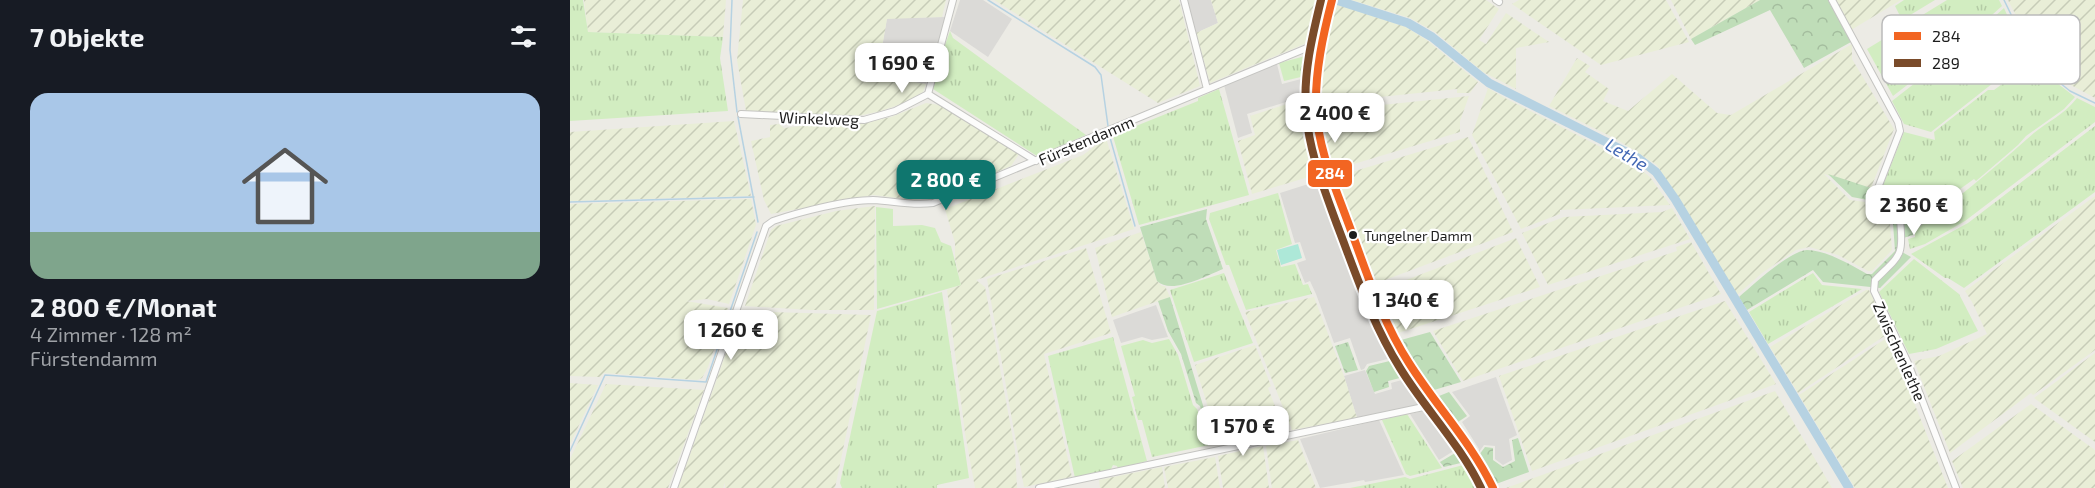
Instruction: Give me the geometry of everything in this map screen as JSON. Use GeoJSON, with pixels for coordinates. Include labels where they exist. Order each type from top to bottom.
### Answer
{"type":"FeatureCollection","features":[{"type":"Feature","properties":{"kind":"street"},"geometry":{"type":"LineString","coordinates":[[953,0],[928,94],[1036,161]]}},
{"type":"Feature","properties":{"kind":"street"},"geometry":{"type":"LineString","coordinates":[[1184,0],[1207,89]]}},
{"type":"Feature","properties":{"kind":"street","name":"Zwischenlethe"},"geometry":{"type":"LineString","coordinates":[[1832,0],[1898,122],[1900,131],[1876,193],[1879,206],[1900,220],[1902,245],[1898,257],[1875,280],[1874,291],[1908,363],[1956,488]]}},
{"type":"Feature","properties":{"kind":"street"},"geometry":{"type":"LineString","coordinates":[[1331,3],[1317,77],[1316,105],[1318,127],[1328,166],[1378,302],[1391,331],[1409,363],[1470,448],[1493,488]]}},
{"type":"Feature","properties":{"kind":"street","name":"Fürstendamm"},"geometry":{"type":"LineString","coordinates":[[674,488],[766,226],[783,218],[872,200],[916,205],[933,203],[1314,45],[1322,45]]}},
{"type":"Feature","properties":{"kind":"street","name":"Winkelweg"},"geometry":{"type":"LineString","coordinates":[[741,114],[864,120],[895,111],[928,94]]}},
{"type":"Feature","properties":{"kind":"street"},"geometry":{"type":"LineString","coordinates":[[1039,488],[1433,405],[1437,402]]}},
{"type":"Feature","properties":{"kind":"shaded area"},"geometry":{"type":"Polygon","coordinates":[[[960,0],[983,0],[1012,19],[988,57],[950,31],[960,0]]]}},
{"type":"Feature","properties":{"kind":"shaded area"},"geometry":{"type":"Polygon","coordinates":[[[1187,0],[1211,0],[1218,23],[1196,33],[1187,0]]]}},
{"type":"Feature","properties":{"kind":"shaded area"},"geometry":{"type":"Polygon","coordinates":[[[946,17],[926,84],[877,76],[887,18],[946,17]]]}},
{"type":"Feature","properties":{"kind":"shaded area"},"geometry":{"type":"Polygon","coordinates":[[[1277,64],[1282,84],[1305,78],[1302,97],[1247,114],[1252,133],[1238,138],[1224,85],[1277,64]]]}},
{"type":"Feature","properties":{"kind":"shaded area"},"geometry":{"type":"Polygon","coordinates":[[[1324,179],[1375,317],[1396,357],[1367,364],[1361,370],[1350,338],[1334,343],[1310,281],[1305,283],[1297,263],[1306,260],[1300,242],[1295,243],[1280,193],[1324,179]]]}},
{"type":"Feature","properties":{"kind":"shaded area"},"geometry":{"type":"Polygon","coordinates":[[[1156,305],[1168,337],[1152,340],[1142,337],[1121,343],[1113,320],[1156,305]]]}},
{"type":"Feature","properties":{"kind":"shaded area"},"geometry":{"type":"Polygon","coordinates":[[[1365,370],[1375,394],[1392,389],[1391,383],[1409,378],[1428,403],[1357,418],[1344,376],[1365,370]]]}},
{"type":"Feature","properties":{"kind":"shaded area"},"geometry":{"type":"Polygon","coordinates":[[[1496,377],[1517,435],[1509,439],[1512,460],[1503,465],[1495,459],[1495,446],[1484,445],[1479,452],[1462,422],[1470,416],[1452,392],[1496,377]]]}},
{"type":"Feature","properties":{"kind":"shaded area"},"geometry":{"type":"Polygon","coordinates":[[[1433,409],[1460,447],[1439,460],[1410,414],[1433,409]]]}},
{"type":"Feature","properties":{"kind":"shaded area"},"geometry":{"type":"Polygon","coordinates":[[[1379,420],[1404,475],[1320,488],[1300,439],[1379,420]]]}},
{"type":"Feature","properties":{"kind":"green space"},"geometry":{"type":"Polygon","coordinates":[[[570,0],[583,0],[588,32],[723,37],[720,58],[728,111],[570,121],[570,0]]]}},
{"type":"Feature","properties":{"kind":"green space"},"geometry":{"type":"Polygon","coordinates":[[[584,0],[726,0],[723,37],[588,32],[584,0]]]}},
{"type":"Feature","properties":{"kind":"green space"},"geometry":{"type":"Polygon","coordinates":[[[743,0],[946,0],[942,17],[887,19],[877,76],[926,84],[923,92],[904,103],[858,116],[746,111],[737,60],[743,0]]]}},
{"type":"Feature","properties":{"kind":"green space"},"geometry":{"type":"Polygon","coordinates":[[[994,0],[1179,0],[1200,86],[1158,103],[994,0]]]}},
{"type":"Feature","properties":{"kind":"green space"},"geometry":{"type":"Polygon","coordinates":[[[1211,0],[1318,0],[1321,2],[1314,40],[1210,83],[1196,33],[1218,23],[1211,0]]]}},
{"type":"Feature","properties":{"kind":"green space"},"geometry":{"type":"Polygon","coordinates":[[[1352,0],[1486,0],[1499,9],[1479,40],[1486,44],[1506,13],[1549,42],[1516,48],[1516,89],[1483,72],[1435,32],[1410,18],[1352,0]]]}},
{"type":"Feature","properties":{"kind":"green space"},"geometry":{"type":"Polygon","coordinates":[[[1519,0],[1666,0],[1689,42],[1601,65],[1512,4],[1519,0]]]}},
{"type":"Feature","properties":{"kind":"green space"},"geometry":{"type":"Polygon","coordinates":[[[1671,0],[1760,0],[1691,39],[1671,0]]]}},
{"type":"Feature","properties":{"kind":"green space"},"geometry":{"type":"Polygon","coordinates":[[[1760,0],[1828,0],[1851,42],[1804,68],[1770,10],[1695,45],[1691,39],[1760,0]]]}},
{"type":"Feature","properties":{"kind":"green space"},"geometry":{"type":"Polygon","coordinates":[[[1835,0],[1901,0],[1851,30],[1835,0]]]}},
{"type":"Feature","properties":{"kind":"green space"},"geometry":{"type":"Polygon","coordinates":[[[1904,0],[1935,0],[1910,15],[1900,15],[1895,6],[1904,0]]]}},
{"type":"Feature","properties":{"kind":"green space"},"geometry":{"type":"Polygon","coordinates":[[[1947,0],[1999,0],[2002,6],[1992,15],[1923,15],[1947,0]]]}},
{"type":"Feature","properties":{"kind":"green space"},"geometry":{"type":"Polygon","coordinates":[[[2008,0],[2095,0],[2095,98],[2070,84],[2080,84],[2080,15],[2016,15],[2008,0]]]}},
{"type":"Feature","properties":{"kind":"green space"},"geometry":{"type":"Polygon","coordinates":[[[1336,4],[1406,27],[1428,41],[1478,82],[1470,93],[1457,93],[1457,89],[1322,103],[1322,76],[1336,4]]]}},
{"type":"Feature","properties":{"kind":"green space"},"geometry":{"type":"Polygon","coordinates":[[[2004,8],[2007,15],[1996,15],[2004,8]]]}},
{"type":"Feature","properties":{"kind":"green space"},"geometry":{"type":"Polygon","coordinates":[[[950,31],[953,38],[1086,135],[1037,156],[933,89],[950,31]]]}},
{"type":"Feature","properties":{"kind":"green space"},"geometry":{"type":"Polygon","coordinates":[[[1882,40],[1882,76],[1867,49],[1882,40]]]}},
{"type":"Feature","properties":{"kind":"green space"},"geometry":{"type":"Polygon","coordinates":[[[1852,44],[1852,59],[1894,129],[1871,188],[1824,174],[1850,200],[1865,202],[1867,211],[1890,224],[1892,250],[1872,271],[1838,255],[1809,247],[1796,250],[1762,273],[1737,295],[1657,165],[1616,139],[1549,106],[1577,58],[1590,66],[1585,72],[1609,89],[1603,101],[1628,111],[1672,74],[1717,113],[1731,115],[1852,44]]]}},
{"type":"Feature","properties":{"kind":"green space"},"geometry":{"type":"Polygon","coordinates":[[[1309,55],[1305,76],[1284,81],[1279,63],[1309,55]]]}},
{"type":"Feature","properties":{"kind":"green space"},"geometry":{"type":"Polygon","coordinates":[[[1886,84],[1908,84],[1893,96],[1886,84]]]}},
{"type":"Feature","properties":{"kind":"green space"},"geometry":{"type":"Polygon","coordinates":[[[1914,84],[1992,84],[1931,132],[1904,124],[1892,101],[1914,84]]]}},
{"type":"Feature","properties":{"kind":"green space"},"geometry":{"type":"Polygon","coordinates":[[[2002,84],[2058,84],[2075,97],[2064,109],[2026,136],[1976,181],[1974,179],[1949,197],[1951,200],[1915,227],[1912,208],[1891,206],[1881,200],[1880,193],[1904,132],[1935,140],[1934,132],[1988,90],[1994,90],[2002,84]]]}},
{"type":"Feature","properties":{"kind":"green space"},"geometry":{"type":"Polygon","coordinates":[[[1488,88],[1634,164],[1650,177],[1670,205],[1560,210],[1560,214],[1521,229],[1472,135],[1488,88]]]}},
{"type":"Feature","properties":{"kind":"green space"},"geometry":{"type":"Polygon","coordinates":[[[1219,89],[1249,195],[1139,225],[1112,133],[1130,125],[1131,128],[1198,101],[1198,98],[1219,89]]]}},
{"type":"Feature","properties":{"kind":"green space"},"geometry":{"type":"Polygon","coordinates":[[[1469,96],[1460,121],[1460,132],[1334,170],[1323,127],[1323,111],[1469,96]]]}},
{"type":"Feature","properties":{"kind":"green space"},"geometry":{"type":"Polygon","coordinates":[[[2077,98],[2095,107],[2095,122],[1965,221],[1925,244],[1910,249],[1908,239],[1915,237],[1915,230],[1972,186],[2077,98]]]}},
{"type":"Feature","properties":{"kind":"green space"},"geometry":{"type":"Polygon","coordinates":[[[1296,101],[1322,173],[1252,194],[1238,141],[1255,135],[1250,116],[1296,101]]]}},
{"type":"Feature","properties":{"kind":"green space"},"geometry":{"type":"Polygon","coordinates":[[[926,103],[939,105],[1019,154],[1011,166],[946,193],[915,200],[873,195],[771,214],[764,200],[751,141],[770,137],[770,125],[779,124],[784,128],[828,123],[860,124],[891,117],[926,103]]]}},
{"type":"Feature","properties":{"kind":"green space"},"geometry":{"type":"Polygon","coordinates":[[[734,121],[751,196],[570,201],[570,132],[734,121]]]}},
{"type":"Feature","properties":{"kind":"green space"},"geometry":{"type":"Polygon","coordinates":[[[2095,126],[2095,192],[1964,288],[1945,278],[1911,254],[1968,223],[2095,126]]]}},
{"type":"Feature","properties":{"kind":"green space"},"geometry":{"type":"Polygon","coordinates":[[[1468,137],[1513,232],[1377,283],[1335,177],[1468,137]]]}},
{"type":"Feature","properties":{"kind":"green space"},"geometry":{"type":"Polygon","coordinates":[[[1106,138],[1134,229],[976,280],[985,287],[1015,450],[1017,488],[975,488],[965,433],[947,290],[961,285],[955,258],[955,243],[945,209],[1083,155],[1106,138]]]}},
{"type":"Feature","properties":{"kind":"green space"},"geometry":{"type":"Polygon","coordinates":[[[1828,174],[1871,188],[1876,208],[1909,211],[1913,235],[1900,239],[1902,252],[1911,257],[1880,288],[1823,282],[1813,270],[1747,310],[1739,297],[1772,269],[1799,252],[1807,250],[1822,252],[1867,274],[1872,274],[1895,251],[1893,223],[1869,209],[1868,200],[1852,197],[1828,174]]]}},
{"type":"Feature","properties":{"kind":"green space"},"geometry":{"type":"Polygon","coordinates":[[[1278,193],[1292,244],[1276,250],[1281,267],[1295,264],[1303,285],[1308,284],[1312,294],[1246,310],[1229,265],[1226,265],[1209,219],[1210,213],[1278,193]]]}},
{"type":"Feature","properties":{"kind":"green space"},"geometry":{"type":"Polygon","coordinates":[[[2095,196],[2095,350],[2033,395],[2031,393],[1950,453],[1914,361],[1939,356],[1987,334],[1965,291],[2095,196]]]}},
{"type":"Feature","properties":{"kind":"green space"},"geometry":{"type":"Polygon","coordinates":[[[751,199],[756,225],[729,304],[707,299],[686,301],[728,308],[702,378],[697,380],[604,373],[600,377],[570,376],[570,204],[751,199]]]}},
{"type":"Feature","properties":{"kind":"green space"},"geometry":{"type":"Polygon","coordinates":[[[875,206],[874,310],[811,310],[745,306],[771,230],[776,226],[836,211],[875,206]]]}},
{"type":"Feature","properties":{"kind":"green space"},"geometry":{"type":"Polygon","coordinates":[[[876,207],[893,209],[893,226],[922,225],[935,228],[941,242],[951,246],[961,285],[877,309],[876,207]]]}},
{"type":"Feature","properties":{"kind":"green space"},"geometry":{"type":"Polygon","coordinates":[[[1672,208],[1690,239],[1548,285],[1522,233],[1564,217],[1662,212],[1672,208]]]}},
{"type":"Feature","properties":{"kind":"green space"},"geometry":{"type":"Polygon","coordinates":[[[1207,209],[1206,219],[1223,269],[1189,283],[1163,285],[1157,281],[1140,227],[1207,209]]]}},
{"type":"Feature","properties":{"kind":"green space"},"geometry":{"type":"Polygon","coordinates":[[[1141,232],[1157,281],[1165,286],[1170,297],[1112,317],[1095,248],[1141,232]]]}},
{"type":"Feature","properties":{"kind":"green space"},"geometry":{"type":"Polygon","coordinates":[[[1516,238],[1540,287],[1398,333],[1380,290],[1516,238]]]}},
{"type":"Feature","properties":{"kind":"green space"},"geometry":{"type":"Polygon","coordinates":[[[1691,242],[1721,294],[1463,381],[1433,331],[1677,251],[1676,247],[1691,242]]]}},
{"type":"Feature","properties":{"kind":"green space"},"geometry":{"type":"Polygon","coordinates":[[[1298,244],[1302,258],[1281,265],[1277,250],[1298,244]]]}},
{"type":"Feature","properties":{"kind":"green space"},"geometry":{"type":"Polygon","coordinates":[[[1086,248],[1111,333],[1044,354],[1072,477],[1024,487],[987,279],[1086,248]]]}},
{"type":"Feature","properties":{"kind":"green space"},"geometry":{"type":"Polygon","coordinates":[[[1914,259],[1959,294],[1978,331],[1936,349],[1909,354],[1879,292],[1914,259]]]}},
{"type":"Feature","properties":{"kind":"green space"},"geometry":{"type":"Polygon","coordinates":[[[1224,273],[1253,343],[1194,362],[1170,290],[1224,273]]]}},
{"type":"Feature","properties":{"kind":"green space"},"geometry":{"type":"Polygon","coordinates":[[[1813,273],[1822,285],[1862,289],[1768,344],[1749,312],[1813,273]]]}},
{"type":"Feature","properties":{"kind":"green space"},"geometry":{"type":"Polygon","coordinates":[[[1869,290],[1889,333],[1798,393],[1770,347],[1869,290]]]}},
{"type":"Feature","properties":{"kind":"green space"},"geometry":{"type":"Polygon","coordinates":[[[942,292],[969,478],[937,485],[937,488],[842,488],[840,483],[877,311],[942,292]]]}},
{"type":"Feature","properties":{"kind":"green space"},"geometry":{"type":"Polygon","coordinates":[[[1170,297],[1209,425],[1207,428],[1200,406],[1196,403],[1181,354],[1168,331],[1158,301],[1170,297]]]}},
{"type":"Feature","properties":{"kind":"green space"},"geometry":{"type":"Polygon","coordinates":[[[1314,297],[1344,376],[1357,418],[1292,430],[1245,312],[1314,297]]]}},
{"type":"Feature","properties":{"kind":"green space"},"geometry":{"type":"Polygon","coordinates":[[[1725,301],[1776,384],[1532,471],[1499,376],[1725,301]]]}},
{"type":"Feature","properties":{"kind":"green space"},"geometry":{"type":"Polygon","coordinates":[[[741,311],[871,315],[835,488],[725,488],[725,483],[723,488],[678,488],[741,311]]]}},
{"type":"Feature","properties":{"kind":"green space"},"geometry":{"type":"Polygon","coordinates":[[[1430,332],[1461,382],[1434,390],[1413,363],[1401,340],[1430,332]]]}},
{"type":"Feature","properties":{"kind":"green space"},"geometry":{"type":"Polygon","coordinates":[[[1890,336],[1915,393],[1911,395],[1948,488],[1855,488],[1799,395],[1890,336]]]}},
{"type":"Feature","properties":{"kind":"green space"},"geometry":{"type":"Polygon","coordinates":[[[1113,337],[1147,461],[1118,469],[1113,465],[1110,471],[1075,478],[1048,356],[1113,337]]]}},
{"type":"Feature","properties":{"kind":"green space"},"geometry":{"type":"Polygon","coordinates":[[[1169,339],[1178,355],[1193,405],[1197,409],[1205,430],[1209,429],[1214,444],[1152,457],[1142,420],[1138,420],[1132,397],[1135,396],[1121,346],[1143,340],[1152,343],[1169,339]]]}},
{"type":"Feature","properties":{"kind":"green space"},"geometry":{"type":"Polygon","coordinates":[[[1348,342],[1358,370],[1345,373],[1335,346],[1348,342]]]}},
{"type":"Feature","properties":{"kind":"green space"},"geometry":{"type":"Polygon","coordinates":[[[1255,345],[1285,432],[1277,434],[1275,431],[1219,443],[1195,365],[1255,345]]]}},
{"type":"Feature","properties":{"kind":"green space"},"geometry":{"type":"Polygon","coordinates":[[[2095,353],[2095,442],[2034,398],[2095,353]]]}},
{"type":"Feature","properties":{"kind":"green space"},"geometry":{"type":"Polygon","coordinates":[[[1398,359],[1408,376],[1388,381],[1389,387],[1374,392],[1366,371],[1369,366],[1398,359]]]}},
{"type":"Feature","properties":{"kind":"green space"},"geometry":{"type":"Polygon","coordinates":[[[570,383],[598,385],[570,444],[570,383]]]}},
{"type":"Feature","properties":{"kind":"green space"},"geometry":{"type":"Polygon","coordinates":[[[606,384],[704,390],[668,488],[570,488],[570,459],[606,384]]]}},
{"type":"Feature","properties":{"kind":"green space"},"geometry":{"type":"Polygon","coordinates":[[[1775,391],[1832,488],[1506,488],[1775,391]]]}},
{"type":"Feature","properties":{"kind":"green space"},"geometry":{"type":"Polygon","coordinates":[[[1449,392],[1467,416],[1458,422],[1439,396],[1449,392]]]}},
{"type":"Feature","properties":{"kind":"green space"},"geometry":{"type":"Polygon","coordinates":[[[2031,404],[2095,450],[2095,488],[1963,488],[1952,461],[2031,404]]]}},
{"type":"Feature","properties":{"kind":"green space"},"geometry":{"type":"Polygon","coordinates":[[[1407,414],[1442,468],[1410,476],[1406,474],[1382,420],[1407,414]]]}},
{"type":"Feature","properties":{"kind":"green space"},"geometry":{"type":"Polygon","coordinates":[[[1518,438],[1529,472],[1496,484],[1479,455],[1485,447],[1493,448],[1493,460],[1503,467],[1515,461],[1512,440],[1518,438]]]}},
{"type":"Feature","properties":{"kind":"green space"},"geometry":{"type":"Polygon","coordinates":[[[1298,440],[1316,488],[1272,488],[1266,446],[1298,440]]]}},
{"type":"Feature","properties":{"kind":"green space"},"geometry":{"type":"Polygon","coordinates":[[[1263,446],[1269,488],[1223,488],[1218,456],[1263,446]]]}},
{"type":"Feature","properties":{"kind":"green space"},"geometry":{"type":"Polygon","coordinates":[[[1462,449],[1469,461],[1444,467],[1440,462],[1462,449]]]}},
{"type":"Feature","properties":{"kind":"green space"},"geometry":{"type":"Polygon","coordinates":[[[1215,457],[1220,488],[1168,488],[1164,467],[1215,457]]]}},
{"type":"Feature","properties":{"kind":"green space"},"geometry":{"type":"Polygon","coordinates":[[[1471,463],[1483,488],[1350,488],[1405,477],[1410,479],[1471,463]]]}},
{"type":"Feature","properties":{"kind":"green space"},"geometry":{"type":"Polygon","coordinates":[[[1162,467],[1165,488],[1100,488],[1099,480],[1162,467]]]}},
{"type":"Feature","properties":{"kind":"waterway"},"geometry":{"type":"LineString","coordinates":[[732,0],[730,50],[737,112]]}},
{"type":"Feature","properties":{"kind":"waterway"},"geometry":{"type":"LineString","coordinates":[[988,0],[1095,67],[1101,75],[1108,126]]}},
{"type":"Feature","properties":{"kind":"waterway","name":"Lethe"},"geometry":{"type":"LineString","coordinates":[[1336,0],[1408,23],[1432,37],[1489,83],[1638,158],[1656,172],[1675,199],[1849,488]]}},
{"type":"Feature","properties":{"kind":"waterway"},"geometry":{"type":"LineString","coordinates":[[2004,0],[2011,15]]}},
{"type":"Feature","properties":{"kind":"waterway"},"geometry":{"type":"LineString","coordinates":[[2061,84],[2070,91],[2095,103]]}},
{"type":"Feature","properties":{"kind":"waterway"},"geometry":{"type":"LineString","coordinates":[[738,117],[758,222]]}},
{"type":"Feature","properties":{"kind":"waterway"},"geometry":{"type":"LineString","coordinates":[[1109,134],[1135,226]]}},
{"type":"Feature","properties":{"kind":"waterway"},"geometry":{"type":"LineString","coordinates":[[570,202],[754,197]]}},
{"type":"Feature","properties":{"kind":"waterway"},"geometry":{"type":"LineString","coordinates":[[570,451],[605,375],[706,382],[757,232]]}},
{"type":"Feature","properties":{"kind":"transit line","name":"289"},"geometry":{"type":"LineString","coordinates":[[1321,0],[1309,56],[1305,98],[1310,141],[1322,182],[1380,333],[1410,383],[1463,456],[1481,488]]}},
{"type":"Feature","properties":{"kind":"transit line","name":"284"},"geometry":{"type":"LineString","coordinates":[[1332,0],[1320,53],[1316,94],[1317,122],[1327,164],[1381,310],[1399,346],[1419,379],[1474,455],[1493,488]]}},
{"type":"Feature","properties":{"kind":"place","name":"Tungelner Damm"},"geometry":{"type":"Point","coordinates":[1353,235]}}]}
